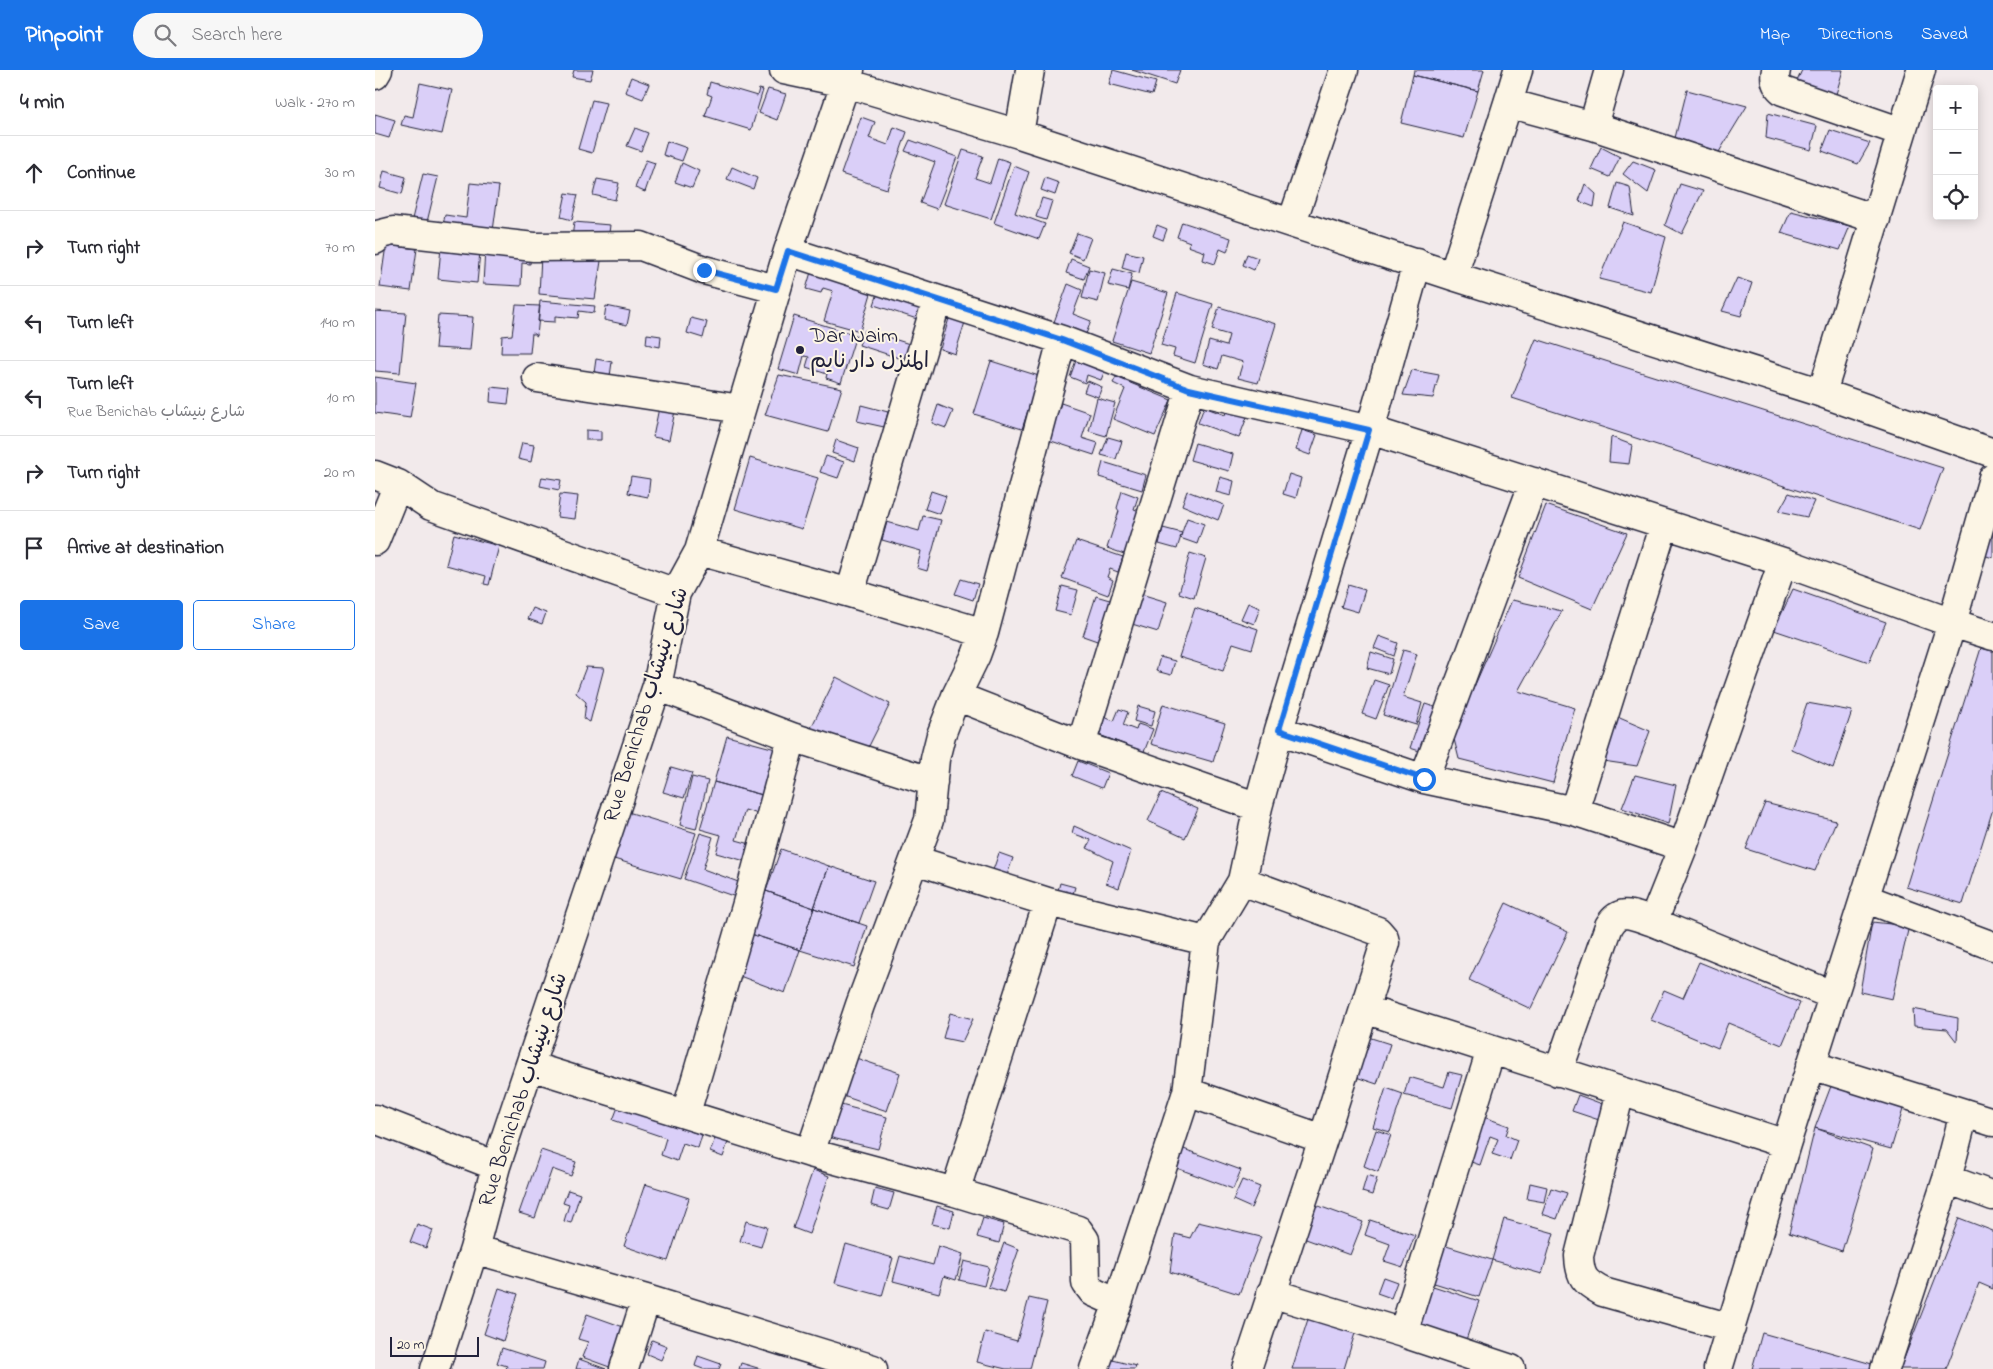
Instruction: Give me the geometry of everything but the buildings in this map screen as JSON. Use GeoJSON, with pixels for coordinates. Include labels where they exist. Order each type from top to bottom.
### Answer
{"type":"FeatureCollection","features":[{"type":"Feature","properties":{"kind":"street"},"geometry":{"type":"LineString","coordinates":[[375,75],[378,70]]}},
{"type":"Feature","properties":{"kind":"street"},"geometry":{"type":"LineString","coordinates":[[785,70],[848,77],[1453,276],[1821,393],[1993,453]]}},
{"type":"Feature","properties":{"kind":"street"},"geometry":{"type":"LineString","coordinates":[[1019,134],[1030,70]]}},
{"type":"Feature","properties":{"kind":"street"},"geometry":{"type":"LineString","coordinates":[[1292,222],[1344,70]]}},
{"type":"Feature","properties":{"kind":"street"},"geometry":{"type":"LineString","coordinates":[[1453,276],[1518,70]]}},
{"type":"Feature","properties":{"kind":"street"},"geometry":{"type":"LineString","coordinates":[[1593,126],[1609,70]]}},
{"type":"Feature","properties":{"kind":"street"},"geometry":{"type":"LineString","coordinates":[[1776,70],[1774,76],[1776,86],[1783,91],[1902,132]]}},
{"type":"Feature","properties":{"kind":"street"},"geometry":{"type":"LineString","coordinates":[[1821,393],[1921,70]]}},
{"type":"Feature","properties":{"kind":"street","name":"Rue Benichab شارع بنيشاب"},"geometry":{"type":"LineString","coordinates":[[435,1369],[474,1249],[496,1166],[657,686],[676,593],[699,551],[776,289],[848,77]]}},
{"type":"Feature","properties":{"kind":"street"},"geometry":{"type":"LineString","coordinates":[[1508,103],[1593,126],[1876,219]]}},
{"type":"Feature","properties":{"kind":"street"},"geometry":{"type":"LineString","coordinates":[[375,240],[377,235],[393,231],[535,247],[641,246],[704,270],[776,289]]}},
{"type":"Feature","properties":{"kind":"street"},"geometry":{"type":"LineString","coordinates":[[788,251],[1062,340],[1189,389],[1369,430],[1783,562],[1993,636]]}},
{"type":"Feature","properties":{"kind":"street"},"geometry":{"type":"LineString","coordinates":[[1094,1369],[1118,1303],[1187,1092],[1206,941],[1242,881],[1258,807],[1279,730],[1417,263]]}},
{"type":"Feature","properties":{"kind":"street"},"geometry":{"type":"LineString","coordinates":[[850,593],[937,300]]}},
{"type":"Feature","properties":{"kind":"street"},"geometry":{"type":"LineString","coordinates":[[810,1153],[860,1005],[929,820],[941,735],[956,696],[976,656],[984,633],[1062,340]]}},
{"type":"Feature","properties":{"kind":"street"},"geometry":{"type":"LineString","coordinates":[[537,378],[741,409]]}},
{"type":"Feature","properties":{"kind":"street"},"geometry":{"type":"LineString","coordinates":[[1081,745],[1189,389]]}},
{"type":"Feature","properties":{"kind":"street"},"geometry":{"type":"LineString","coordinates":[[1719,1369],[1785,1144],[1952,623],[1993,478]]}},
{"type":"Feature","properties":{"kind":"street"},"geometry":{"type":"LineString","coordinates":[[375,541],[386,480],[431,506],[676,593]]}},
{"type":"Feature","properties":{"kind":"street"},"geometry":{"type":"LineString","coordinates":[[1424,779],[1533,482]]}},
{"type":"Feature","properties":{"kind":"street"},"geometry":{"type":"LineString","coordinates":[[1574,812],[1664,524]]}},
{"type":"Feature","properties":{"kind":"street"},"geometry":{"type":"LineString","coordinates":[[699,551],[984,633]]}},
{"type":"Feature","properties":{"kind":"street"},"geometry":{"type":"LineString","coordinates":[[1653,922],[1683,847],[1783,562]]}},
{"type":"Feature","properties":{"kind":"street"},"geometry":{"type":"LineString","coordinates":[[657,686],[792,736],[933,782]]}},
{"type":"Feature","properties":{"kind":"street"},"geometry":{"type":"LineString","coordinates":[[956,696],[1081,745],[1258,807]]}},
{"type":"Feature","properties":{"kind":"street"},"geometry":{"type":"LineString","coordinates":[[1279,730],[1424,779],[1574,812],[1683,847]]}},
{"type":"Feature","properties":{"kind":"street"},"geometry":{"type":"LineString","coordinates":[[686,1113],[750,893],[792,736]]}},
{"type":"Feature","properties":{"kind":"street"},"geometry":{"type":"LineString","coordinates":[[915,860],[1047,902],[1206,941]]}},
{"type":"Feature","properties":{"kind":"street"},"geometry":{"type":"LineString","coordinates":[[1242,881],[1378,931],[1384,938],[1384,949],[1247,1369]]}},
{"type":"Feature","properties":{"kind":"street"},"geometry":{"type":"LineString","coordinates":[[1864,898],[1993,946]]}},
{"type":"Feature","properties":{"kind":"street"},"geometry":{"type":"LineString","coordinates":[[955,1192],[1047,902]]}},
{"type":"Feature","properties":{"kind":"street"},"geometry":{"type":"LineString","coordinates":[[1558,1072],[1609,926],[1617,915],[1623,913],[1653,922],[1832,995]]}},
{"type":"Feature","properties":{"kind":"street"},"geometry":{"type":"LineString","coordinates":[[1364,1009],[1785,1144]]}},
{"type":"Feature","properties":{"kind":"street"},"geometry":{"type":"LineString","coordinates":[[1403,1333],[1491,1050]]}},
{"type":"Feature","properties":{"kind":"street"},"geometry":{"type":"LineString","coordinates":[[1811,1065],[1993,1122]]}},
{"type":"Feature","properties":{"kind":"street"},"geometry":{"type":"LineString","coordinates":[[530,1066],[810,1153],[955,1192],[1078,1230],[1085,1240],[1086,1283],[1093,1292],[1118,1303]]}},
{"type":"Feature","properties":{"kind":"street"},"geometry":{"type":"LineString","coordinates":[[1187,1092],[1323,1139]]}},
{"type":"Feature","properties":{"kind":"street"},"geometry":{"type":"LineString","coordinates":[[1620,1092],[1579,1256],[1579,1270],[1589,1285],[1603,1292],[1731,1328]]}},
{"type":"Feature","properties":{"kind":"street"},"geometry":{"type":"LineString","coordinates":[[1885,1369],[1947,1179],[1964,1113]]}},
{"type":"Feature","properties":{"kind":"street"},"geometry":{"type":"LineString","coordinates":[[375,1119],[496,1166]]}},
{"type":"Feature","properties":{"kind":"street"},"geometry":{"type":"LineString","coordinates":[[1947,1179],[1993,1196]]}},
{"type":"Feature","properties":{"kind":"street"},"geometry":{"type":"LineString","coordinates":[[474,1249],[646,1299],[873,1369]]}},
{"type":"Feature","properties":{"kind":"street"},"geometry":{"type":"LineString","coordinates":[[1271,1293],[1403,1333],[1511,1369]]}},
{"type":"Feature","properties":{"kind":"street"},"geometry":{"type":"LineString","coordinates":[[624,1369],[646,1299]]}},
{"type":"Feature","properties":{"kind":"place","name":"Dar Naim المنزل دار نايم"},"geometry":{"type":"Point","coordinates":[800,350]}},
{"type":"Feature","properties":{"kind":"route"},"geometry":{"type":"LineString","coordinates":[[704,270],[776,289],[788,251],[1062,340],[1189,389],[1369,430],[1279,730],[1424,779]]}}]}
